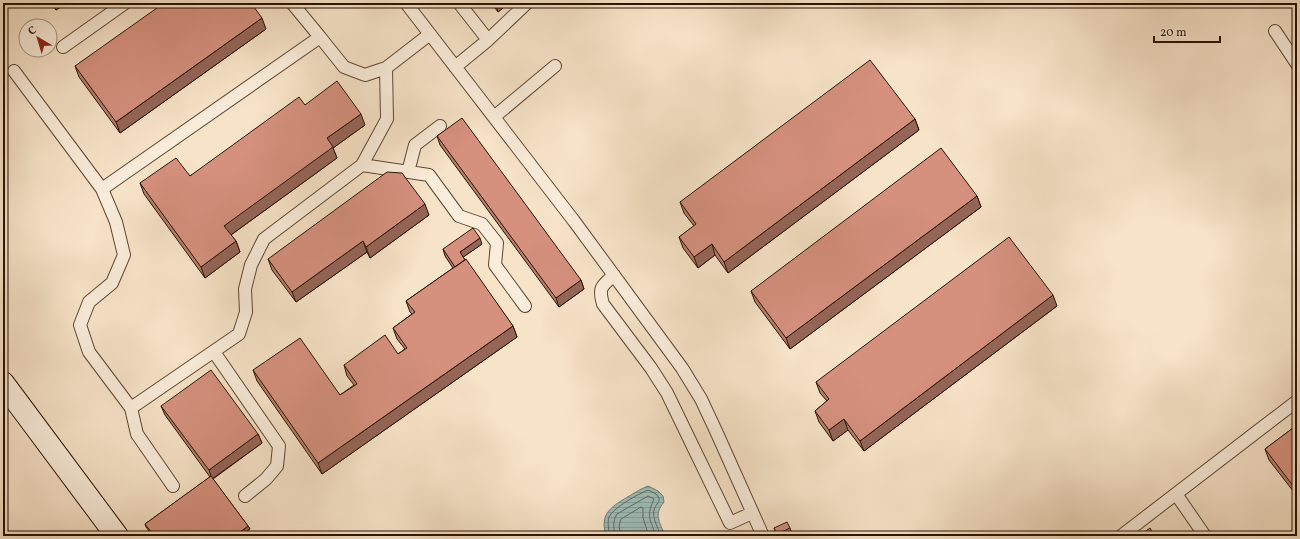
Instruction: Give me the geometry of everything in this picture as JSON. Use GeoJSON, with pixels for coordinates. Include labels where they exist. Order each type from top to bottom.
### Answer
{"type":"FeatureCollection","features":[{"type":"Feature","properties":{"kind":"main road"},"geometry":{"type":"LineString","coordinates":[[3,383],[117,536]]}},
{"type":"Feature","properties":{"kind":"lane"},"geometry":{"type":"LineString","coordinates":[[63,47],[125,3]]}},
{"type":"Feature","properties":{"kind":"lane"},"geometry":{"type":"LineString","coordinates":[[292,3],[344,67],[366,74],[386,68],[430,34]]}},
{"type":"Feature","properties":{"kind":"lane"},"geometry":{"type":"LineString","coordinates":[[406,3],[574,221],[676,359],[701,399],[763,536]]}},
{"type":"Feature","properties":{"kind":"lane"},"geometry":{"type":"LineString","coordinates":[[459,3],[488,40]]}},
{"type":"Feature","properties":{"kind":"lane"},"geometry":{"type":"LineString","coordinates":[[455,67],[488,40],[527,3]]}},
{"type":"Feature","properties":{"kind":"lane"},"geometry":{"type":"LineString","coordinates":[[1275,31],[1297,64]]}},
{"type":"Feature","properties":{"kind":"lane"},"geometry":{"type":"LineString","coordinates":[[102,189],[320,38]]}},
{"type":"Feature","properties":{"kind":"lane"},"geometry":{"type":"LineString","coordinates":[[494,117],[555,66]]}},
{"type":"Feature","properties":{"kind":"lane"},"geometry":{"type":"LineString","coordinates":[[131,408],[239,334],[246,312],[245,289],[250,271],[264,240],[362,165],[387,119],[386,68]]}},
{"type":"Feature","properties":{"kind":"lane"},"geometry":{"type":"LineString","coordinates":[[14,71],[102,189],[116,222],[124,255],[112,283],[89,302],[80,325],[89,352],[131,408],[137,434],[173,486]]}},
{"type":"Feature","properties":{"kind":"lane"},"geometry":{"type":"LineString","coordinates":[[408,172],[415,145],[440,126]]}},
{"type":"Feature","properties":{"kind":"lane"},"geometry":{"type":"LineString","coordinates":[[362,165],[429,175],[459,216],[482,224],[497,244],[495,265],[525,306]]}},
{"type":"Feature","properties":{"kind":"lane"},"geometry":{"type":"LineString","coordinates":[[614,275],[603,284],[600,293],[603,304],[667,393],[730,523],[752,513]]}},
{"type":"Feature","properties":{"kind":"lane"},"geometry":{"type":"LineString","coordinates":[[214,352],[279,446],[277,466],[266,479],[244,496]]}},
{"type":"Feature","properties":{"kind":"lane"},"geometry":{"type":"LineString","coordinates":[[1121,536],[1297,401]]}},
{"type":"Feature","properties":{"kind":"lane"},"geometry":{"type":"LineString","coordinates":[[1176,494],[1206,536]]}},
{"type":"Feature","properties":{"kind":"water"},"geometry":{"type":"Polygon","coordinates":[[[648,486],[658,491],[663,496],[664,502],[659,511],[658,519],[665,536],[606,536],[604,523],[607,513],[615,505],[648,486]]]}},
{"type":"Feature","properties":{"kind":"building"},"geometry":{"type":"Polygon","coordinates":[[[164,3],[251,3],[262,18],[116,122],[75,66],[164,3]]]}},
{"type":"Feature","properties":{"kind":"building"},"geometry":{"type":"Polygon","coordinates":[[[870,60],[915,119],[724,262],[712,244],[694,257],[679,237],[696,224],[680,202],[870,60]]]}},
{"type":"Feature","properties":{"kind":"building"},"geometry":{"type":"Polygon","coordinates":[[[337,81],[361,114],[327,138],[333,147],[224,226],[236,241],[201,267],[140,183],[176,158],[190,176],[299,97],[305,105],[337,81]]]}},
{"type":"Feature","properties":{"kind":"building"},"geometry":{"type":"Polygon","coordinates":[[[462,118],[581,280],[556,298],[437,136],[462,118]]]}},
{"type":"Feature","properties":{"kind":"building"},"geometry":{"type":"Polygon","coordinates":[[[941,148],[977,196],[786,338],[751,291],[941,148]]]}},
{"type":"Feature","properties":{"kind":"building"},"geometry":{"type":"Polygon","coordinates":[[[387,172],[402,173],[425,204],[366,247],[363,241],[292,292],[268,259],[387,172]]]}},
{"type":"Feature","properties":{"kind":"building"},"geometry":{"type":"Polygon","coordinates":[[[473,228],[480,238],[460,252],[465,260],[455,267],[443,249],[473,228]]]}},
{"type":"Feature","properties":{"kind":"building"},"geometry":{"type":"Polygon","coordinates":[[[1009,237],[1053,295],[860,441],[844,419],[829,430],[815,411],[829,399],[816,382],[1009,237]]]}},
{"type":"Feature","properties":{"kind":"building"},"geometry":{"type":"Polygon","coordinates":[[[466,259],[513,326],[318,463],[253,370],[300,338],[340,395],[357,384],[344,365],[385,335],[398,354],[407,348],[393,328],[415,312],[406,301],[466,259]]]}},
{"type":"Feature","properties":{"kind":"building"},"geometry":{"type":"Polygon","coordinates":[[[211,370],[258,434],[209,470],[161,406],[211,370]]]}},
{"type":"Feature","properties":{"kind":"building"},"geometry":{"type":"Polygon","coordinates":[[[1297,425],[1297,491],[1265,449],[1297,425]]]}},
{"type":"Feature","properties":{"kind":"building"},"geometry":{"type":"Polygon","coordinates":[[[211,476],[248,526],[235,536],[154,536],[145,524],[211,476]]]}},
{"type":"Feature","properties":{"kind":"building"},"geometry":{"type":"Polygon","coordinates":[[[787,522],[790,528],[777,534],[774,528],[787,522]]]}},
{"type":"Feature","properties":{"kind":"building"},"geometry":{"type":"Polygon","coordinates":[[[1150,528],[1155,536],[1139,536],[1150,528]]]}}]}
